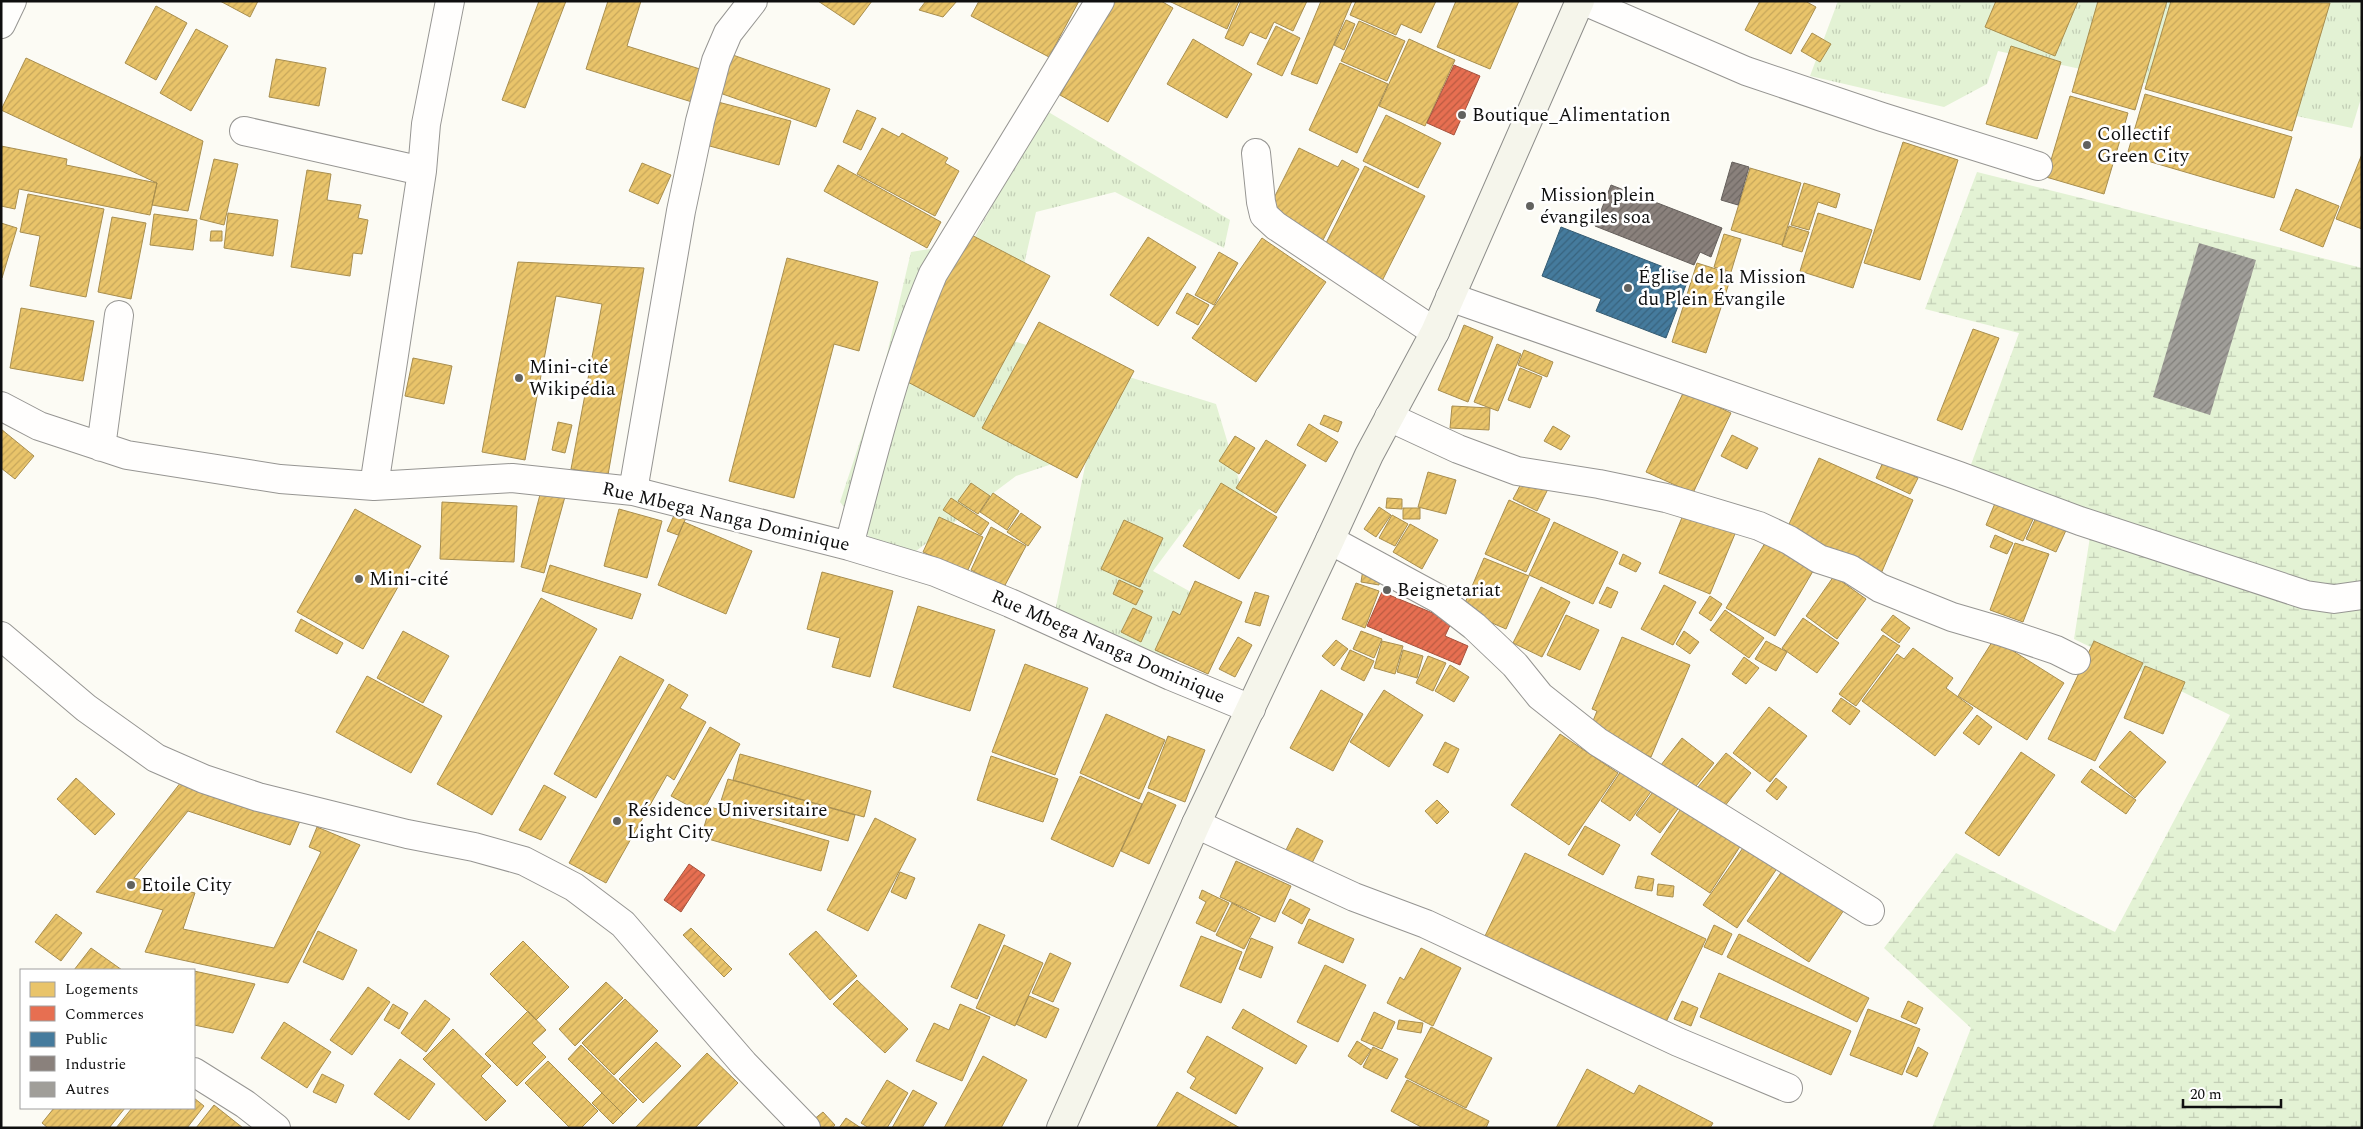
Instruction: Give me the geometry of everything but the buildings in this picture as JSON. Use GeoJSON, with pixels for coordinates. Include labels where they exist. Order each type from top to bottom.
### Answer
{"type":"FeatureCollection","features":[{"type":"Feature","properties":{"kind":"main road"},"geometry":{"type":"LineString","coordinates":[[1061,1128],[1196,824],[1389,417],[1435,332],[1582,1]]}},
{"type":"Feature","properties":{"kind":"street"},"geometry":{"type":"LineString","coordinates":[[1,24],[12,1]]}},
{"type":"Feature","properties":{"kind":"street"},"geometry":{"type":"LineString","coordinates":[[374,486],[422,170],[426,124],[450,1]]}},
{"type":"Feature","properties":{"kind":"street"},"geometry":{"type":"LineString","coordinates":[[633,491],[678,230],[700,121],[716,61],[728,34],[753,1]]}},
{"type":"Feature","properties":{"kind":"street"},"geometry":{"type":"LineString","coordinates":[[849,546],[879,429],[916,314],[933,274],[1100,1]]}},
{"type":"Feature","properties":{"kind":"street"},"geometry":{"type":"LineString","coordinates":[[1582,1],[1746,71],[1882,117],[2038,166]]}},
{"type":"Feature","properties":{"kind":"street"},"geometry":{"type":"LineString","coordinates":[[244,131],[422,170]]}},
{"type":"Feature","properties":{"kind":"street"},"geometry":{"type":"LineString","coordinates":[[1256,153],[1264,216],[1276,226],[1435,332]]}},
{"type":"Feature","properties":{"kind":"street"},"geometry":{"type":"LineString","coordinates":[[1450,297],[2089,524],[2306,594],[2334,599],[2362,595]]}},
{"type":"Feature","properties":{"kind":"street"},"geometry":{"type":"LineString","coordinates":[[101,447],[119,314]]}},
{"type":"Feature","properties":{"kind":"street","name":"Rue Mbega Nanga Dominique"},"geometry":{"type":"LineString","coordinates":[[1,406],[39,426],[127,455],[180,465],[280,479],[374,486],[512,478],[633,491],[849,546],[935,572],[1251,709]]}},
{"type":"Feature","properties":{"kind":"street"},"geometry":{"type":"LineString","coordinates":[[1389,417],[1458,449],[1517,471],[1600,484],[1666,498],[1759,526],[1789,540],[1819,559],[1850,569],[1880,588],[1952,617],[2056,650],[2076,660]]}},
{"type":"Feature","properties":{"kind":"street"},"geometry":{"type":"LineString","coordinates":[[1330,540],[1439,599],[1481,633],[1515,666],[1540,696],[1598,742],[1870,911]]}},
{"type":"Feature","properties":{"kind":"street"},"geometry":{"type":"LineString","coordinates":[[1,636],[86,708],[156,758],[204,779],[267,799],[407,834],[483,849],[524,862],[574,887],[623,924],[744,1064],[806,1128]]}},
{"type":"Feature","properties":{"kind":"street"},"geometry":{"type":"LineString","coordinates":[[1196,824],[1354,897],[1426,924],[1678,1042],[1788,1088]]}},
{"type":"Feature","properties":{"kind":"street"},"geometry":{"type":"LineString","coordinates":[[195,1073],[245,1104],[276,1128]]}},
{"type":"Feature","properties":{"kind":"green space"},"geometry":{"type":"Polygon","coordinates":[[[1838,1],[2362,1],[2362,95],[2352,128],[1998,51],[1987,84],[1944,107],[1810,76],[1838,1]]]}},
{"type":"Feature","properties":{"kind":"green space"},"geometry":{"type":"Polygon","coordinates":[[[1045,110],[1230,220],[1224,248],[1115,192],[1036,212],[1007,339],[1216,404],[1242,490],[1261,535],[1199,509],[1153,571],[1227,612],[1217,649],[1143,661],[1053,621],[1088,452],[1016,476],[908,557],[872,540],[840,502],[882,375],[911,252],[972,242],[1045,110]]]}},
{"type":"Feature","properties":{"kind":"green space"},"geometry":{"type":"Polygon","coordinates":[[[1977,172],[2362,268],[2362,1128],[1932,1128],[1971,1028],[1884,948],[1956,853],[2115,932],[2230,715],[2074,639],[2092,524],[1965,481],[2019,333],[1925,309],[1977,172]]]}},
{"type":"Feature","properties":{"kind":"place","name":"Boutique_Alimentation"},"geometry":{"type":"Point","coordinates":[1462,115]}},
{"type":"Feature","properties":{"kind":"place","name":"Collectif Green City"},"geometry":{"type":"Point","coordinates":[2087,145]}},
{"type":"Feature","properties":{"kind":"place","name":"Mission plein évangiles soa"},"geometry":{"type":"Point","coordinates":[1530,206]}},
{"type":"Feature","properties":{"kind":"place","name":"Église de la Mission du Plein Évangile"},"geometry":{"type":"Point","coordinates":[1628,288]}},
{"type":"Feature","properties":{"kind":"place","name":"Mini-cité Wikipédia"},"geometry":{"type":"Point","coordinates":[519,378]}},
{"type":"Feature","properties":{"kind":"place","name":"Mini-cité"},"geometry":{"type":"Point","coordinates":[359,579]}},
{"type":"Feature","properties":{"kind":"place","name":"Beignetariat"},"geometry":{"type":"Point","coordinates":[1387,590]}},
{"type":"Feature","properties":{"kind":"place","name":"Résidence Universitaire Light City"},"geometry":{"type":"Point","coordinates":[617,821]}},
{"type":"Feature","properties":{"kind":"place","name":"Etoile City"},"geometry":{"type":"Point","coordinates":[131,885]}}]}
